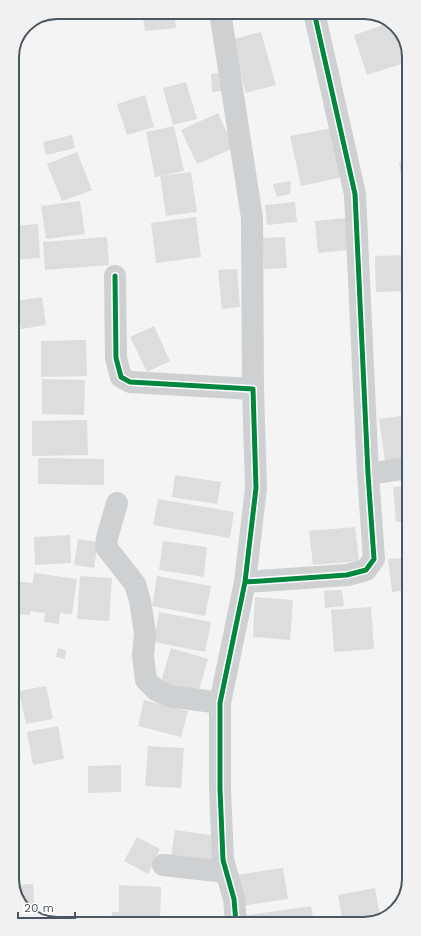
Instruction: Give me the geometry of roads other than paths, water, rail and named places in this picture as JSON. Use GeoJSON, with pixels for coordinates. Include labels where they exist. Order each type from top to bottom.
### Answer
{"type":"FeatureCollection","features":[{"type":"Feature","properties":{"kind":"street"},"geometry":{"type":"LineString","coordinates":[[221,19],[252,218],[253,389],[256,488],[245,582],[220,703],[220,789],[223,860],[234,899],[236,917]]}},
{"type":"Feature","properties":{"kind":"street"},"geometry":{"type":"LineString","coordinates":[[245,582],[347,575],[366,570],[374,559],[368,474],[354,194],[316,19]]}},
{"type":"Feature","properties":{"kind":"street"},"geometry":{"type":"LineString","coordinates":[[115,276],[116,358],[121,377],[130,382],[253,389]]}},
{"type":"Feature","properties":{"kind":"street"},"geometry":{"type":"LineString","coordinates":[[368,474],[402,469]]}},
{"type":"Feature","properties":{"kind":"street"},"geometry":{"type":"LineString","coordinates":[[117,503],[107,538],[106,547],[135,584],[140,601],[145,633],[143,656],[146,680],[156,690],[169,696],[220,703]]}},
{"type":"Feature","properties":{"kind":"street"},"geometry":{"type":"LineString","coordinates":[[163,865],[226,872]]}}]}
